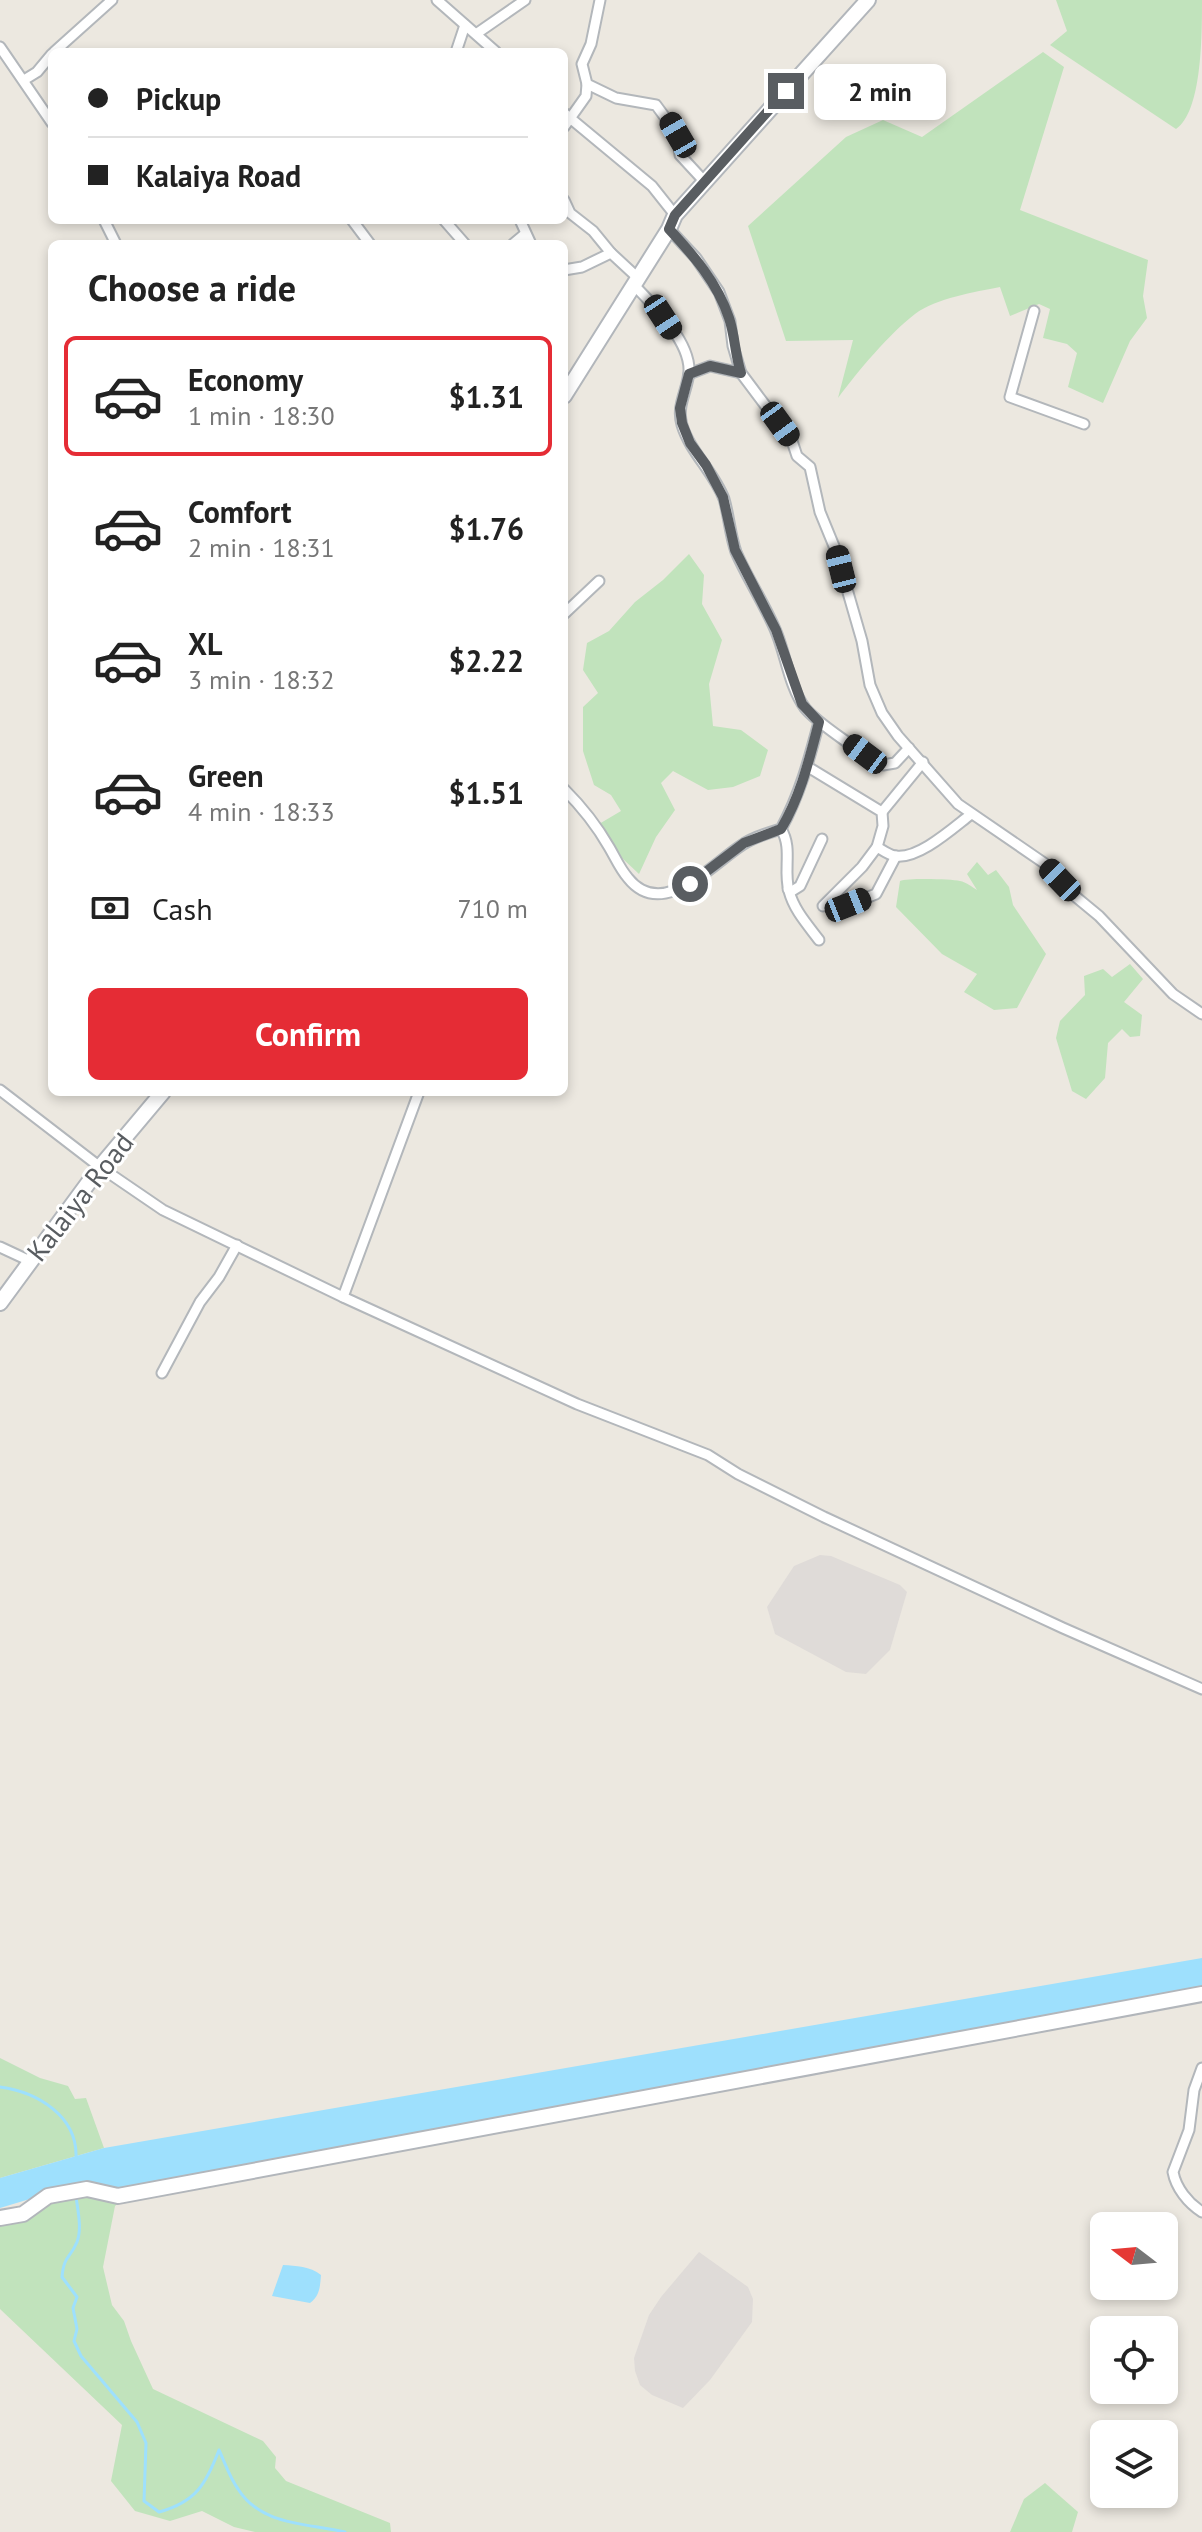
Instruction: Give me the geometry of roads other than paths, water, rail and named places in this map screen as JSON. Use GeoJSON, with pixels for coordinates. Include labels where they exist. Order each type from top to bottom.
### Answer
{"type":"FeatureCollection","features":[{"type":"Feature","properties":{"kind":"main road"},"geometry":{"type":"LineString","coordinates":[[568,390],[672,222],[704,181],[868,0]]}},
{"type":"Feature","properties":{"kind":"main road","name":"Kalaiya Road"},"geometry":{"type":"LineString","coordinates":[[0,1303],[100,1167],[160,1096]]}},
{"type":"Feature","properties":{"kind":"main road"},"geometry":{"type":"LineString","coordinates":[[0,2218],[23,2214],[48,2196],[87,2189],[118,2196],[1202,1994]]}},
{"type":"Feature","properties":{"kind":"street"},"geometry":{"type":"LineString","coordinates":[[59,48],[112,0]]}},
{"type":"Feature","properties":{"kind":"street"},"geometry":{"type":"LineString","coordinates":[[437,0],[492,48]]}},
{"type":"Feature","properties":{"kind":"street"},"geometry":{"type":"LineString","coordinates":[[476,34],[525,0]]}},
{"type":"Feature","properties":{"kind":"street"},"geometry":{"type":"LineString","coordinates":[[568,117],[586,96],[587,84],[582,64],[591,44],[600,0]]}},
{"type":"Feature","properties":{"kind":"street"},"geometry":{"type":"LineString","coordinates":[[457,48],[465,25]]}},
{"type":"Feature","properties":{"kind":"street"},"geometry":{"type":"LineString","coordinates":[[0,47],[48,117]]}},
{"type":"Feature","properties":{"kind":"street"},"geometry":{"type":"LineString","coordinates":[[24,80],[37,72],[48,59]]}},
{"type":"Feature","properties":{"kind":"street"},"geometry":{"type":"LineString","coordinates":[[587,84],[616,98],[656,105],[678,135],[680,155],[704,181]]}},
{"type":"Feature","properties":{"kind":"street"},"geometry":{"type":"LineString","coordinates":[[568,121],[652,186],[719,292],[730,321],[741,373],[792,441],[797,456],[810,467],[820,512],[836,551],[862,641],[870,685],[882,713],[909,748],[970,815],[1044,863],[1173,994],[1202,1014]]}},
{"type":"Feature","properties":{"kind":"street"},"geometry":{"type":"LineString","coordinates":[[568,209],[593,231],[636,282],[679,341],[689,374],[680,408],[682,423],[690,443],[723,497],[735,550],[776,630],[802,704],[819,722],[883,765],[895,763],[909,748]]}},
{"type":"Feature","properties":{"kind":"street"},"geometry":{"type":"LineString","coordinates":[[448,224],[462,240]]}},
{"type":"Feature","properties":{"kind":"street"},"geometry":{"type":"LineString","coordinates":[[521,224],[529,240]]}},
{"type":"Feature","properties":{"kind":"street"},"geometry":{"type":"LineString","coordinates":[[518,240],[525,234]]}},
{"type":"Feature","properties":{"kind":"street"},"geometry":{"type":"LineString","coordinates":[[568,269],[582,267],[611,253]]}},
{"type":"Feature","properties":{"kind":"street"},"geometry":{"type":"LineString","coordinates":[[1034,311],[1010,397],[1084,424]]}},
{"type":"Feature","properties":{"kind":"street"},"geometry":{"type":"LineString","coordinates":[[689,374],[710,366],[741,373]]}},
{"type":"Feature","properties":{"kind":"street"},"geometry":{"type":"LineString","coordinates":[[568,610],[599,581]]}},
{"type":"Feature","properties":{"kind":"street"},"geometry":{"type":"LineString","coordinates":[[568,793],[608,845],[626,876],[645,893],[673,892],[690,884],[744,843],[781,829],[796,801],[819,722]]}},
{"type":"Feature","properties":{"kind":"street"},"geometry":{"type":"LineString","coordinates":[[823,906],[862,867],[877,847],[883,826],[882,812],[923,762]]}},
{"type":"Feature","properties":{"kind":"street"},"geometry":{"type":"LineString","coordinates":[[808,767],[882,812]]}},
{"type":"Feature","properties":{"kind":"street"},"geometry":{"type":"LineString","coordinates":[[568,802],[573,798]]}},
{"type":"Feature","properties":{"kind":"street"},"geometry":{"type":"LineString","coordinates":[[877,847],[896,856],[908,854],[933,843],[970,815]]}},
{"type":"Feature","properties":{"kind":"street"},"geometry":{"type":"LineString","coordinates":[[781,829],[788,845],[788,889],[795,908],[819,940]]}},
{"type":"Feature","properties":{"kind":"street"},"geometry":{"type":"LineString","coordinates":[[788,889],[792,891],[800,886],[822,839]]}},
{"type":"Feature","properties":{"kind":"street"},"geometry":{"type":"LineString","coordinates":[[834,897],[848,905],[876,894],[896,856]]}},
{"type":"Feature","properties":{"kind":"street"},"geometry":{"type":"LineString","coordinates":[[0,1090],[100,1167],[163,1210],[343,1297],[577,1404],[708,1455],[738,1474],[824,1517],[1202,1689]]}},
{"type":"Feature","properties":{"kind":"street"},"geometry":{"type":"LineString","coordinates":[[343,1297],[418,1096]]}},
{"type":"Feature","properties":{"kind":"street"},"geometry":{"type":"LineString","coordinates":[[162,1373],[200,1302],[237,1245]]}},
{"type":"Feature","properties":{"kind":"street"},"geometry":{"type":"LineString","coordinates":[[0,1247],[30,1261]]}},
{"type":"Feature","properties":{"kind":"street"},"geometry":{"type":"LineString","coordinates":[[1202,2068],[1194,2090],[1189,2130],[1173,2172],[1173,2178],[1186,2200],[1202,2212]]}},
{"type":"Feature","properties":{"kind":"water"},"geometry":{"type":"Polygon","coordinates":[[[1202,1958],[1202,1986],[156,2184],[33,2198],[0,2208],[0,2178],[104,2148],[1202,1958]]]}},
{"type":"Feature","properties":{"kind":"water"},"geometry":{"type":"Polygon","coordinates":[[[283,2265],[308,2268],[321,2275],[318,2294],[310,2303],[272,2296],[283,2265]]]}},
{"type":"Feature","properties":{"kind":"waterway"},"geometry":{"type":"LineString","coordinates":[[0,2087],[28,2094],[63,2118],[75,2143],[76,2158]]}},
{"type":"Feature","properties":{"kind":"waterway"},"geometry":{"type":"LineString","coordinates":[[76,2197],[78,2237],[62,2277],[77,2297],[73,2308],[77,2329],[74,2341],[81,2356],[137,2422],[146,2443],[144,2501],[159,2512],[191,2497],[204,2482],[219,2450],[238,2489],[259,2510],[286,2521],[345,2532]]}}]}
